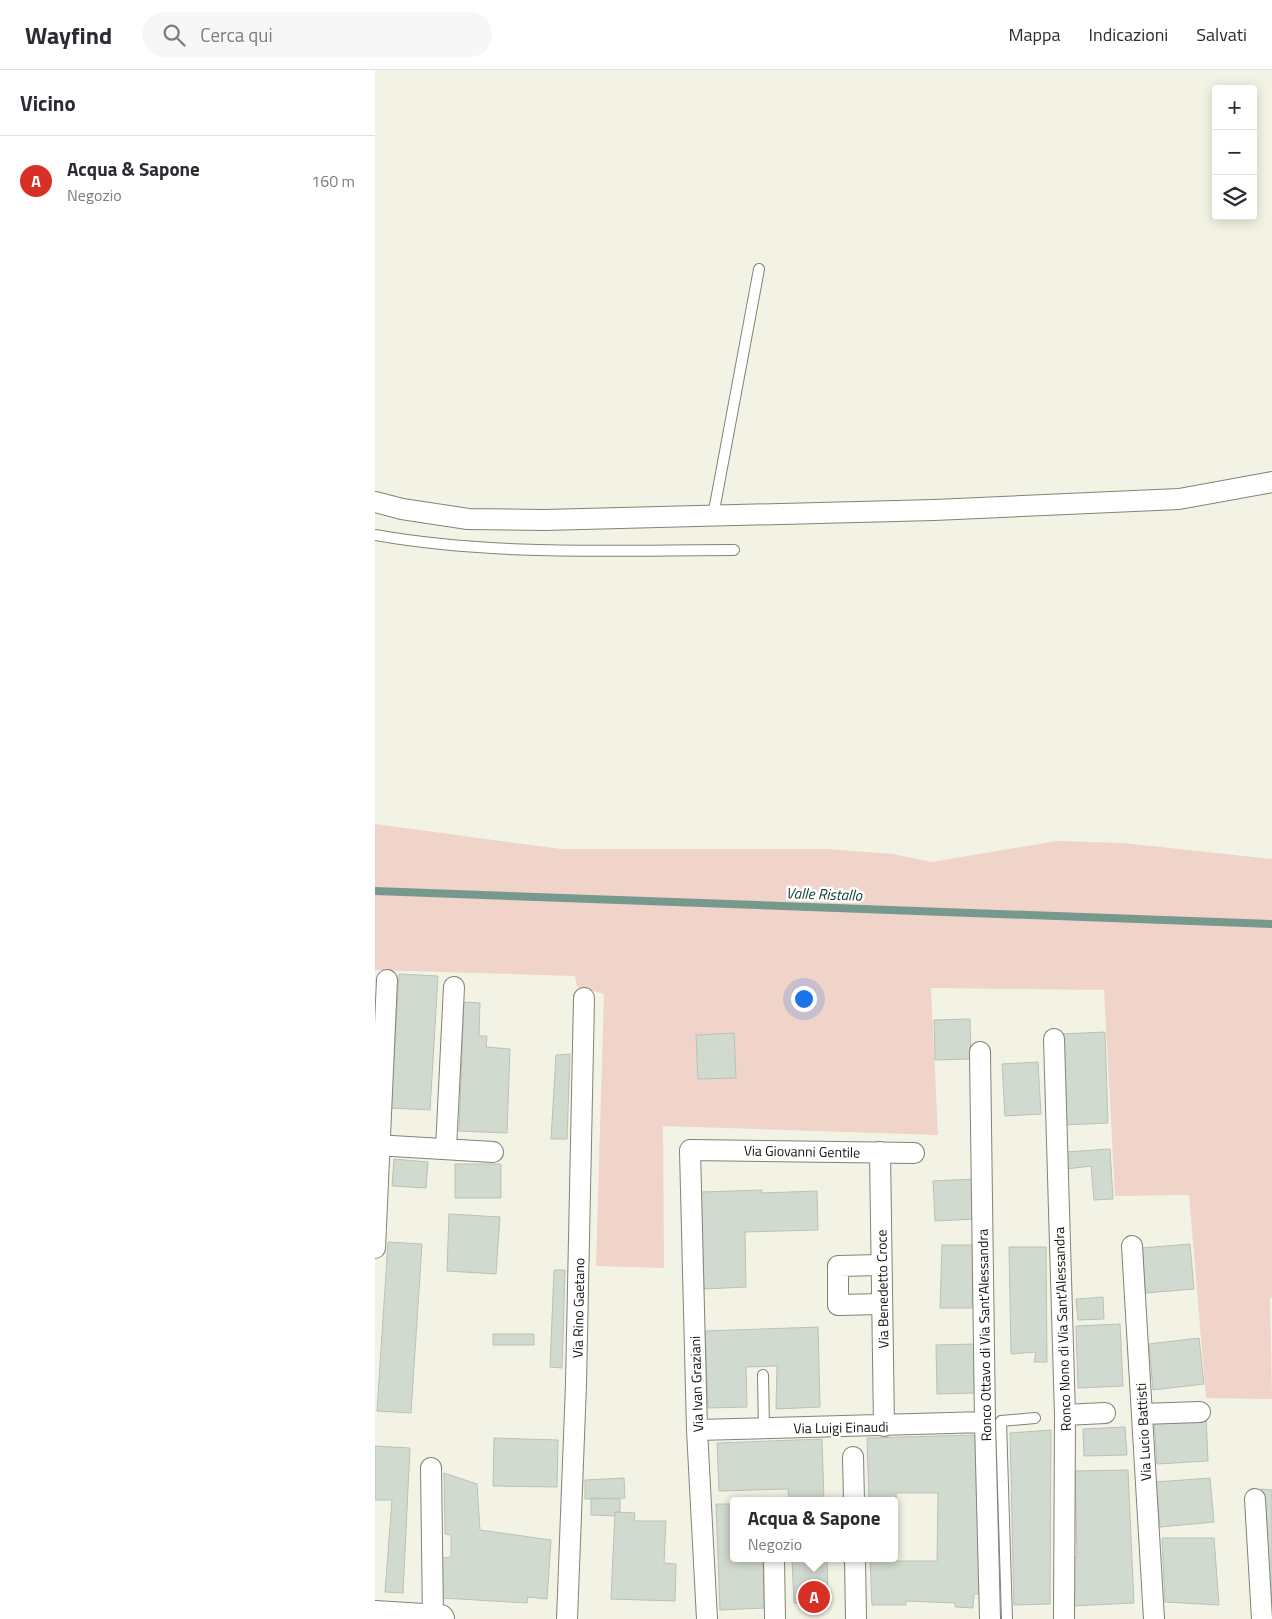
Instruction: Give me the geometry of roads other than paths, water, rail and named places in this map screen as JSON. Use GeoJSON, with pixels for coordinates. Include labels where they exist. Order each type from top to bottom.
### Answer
{"type":"FeatureCollection","features":[{"type":"Feature","properties":{"kind":"street"},"geometry":{"type":"LineString","coordinates":[[375,502],[403,509],[468,519],[544,520],[934,510],[1179,499],[1272,482]]}},
{"type":"Feature","properties":{"kind":"street"},"geometry":{"type":"LineString","coordinates":[[375,1248],[377,1145],[387,980]]}},
{"type":"Feature","properties":{"kind":"street"},"geometry":{"type":"LineString","coordinates":[[446,1149],[454,987]]}},
{"type":"Feature","properties":{"kind":"street","name":"Via Rino Gaetano"},"geometry":{"type":"LineString","coordinates":[[567,1619],[576,1384],[584,998]]}},
{"type":"Feature","properties":{"kind":"street","name":"Ronco Nono di Via Sant'Alessandra"},"geometry":{"type":"LineString","coordinates":[[1053,1039],[1065,1415],[1064,1619]]}},
{"type":"Feature","properties":{"kind":"street","name":"Ronco Ottavo di Via Sant'Alessandra"},"geometry":{"type":"LineString","coordinates":[[980,1052],[985,1422],[990,1619]]}},
{"type":"Feature","properties":{"kind":"street"},"geometry":{"type":"LineString","coordinates":[[377,1145],[493,1152]]}},
{"type":"Feature","properties":{"kind":"street","name":"Via Giovanni Gentile"},"geometry":{"type":"LineString","coordinates":[[690,1150],[914,1153]]}},
{"type":"Feature","properties":{"kind":"street","name":"Via Ivan Graziani"},"geometry":{"type":"LineString","coordinates":[[690,1150],[697,1430],[707,1619]]}},
{"type":"Feature","properties":{"kind":"street","name":"Via Benedetto Croce"},"geometry":{"type":"LineString","coordinates":[[880,1152],[884,1426]]}},
{"type":"Feature","properties":{"kind":"street","name":"Via Lucio Battisti"},"geometry":{"type":"LineString","coordinates":[[1132,1246],[1154,1619]]}},
{"type":"Feature","properties":{"kind":"street"},"geometry":{"type":"LineString","coordinates":[[881,1265],[838,1266],[838,1305],[882,1304]]}},
{"type":"Feature","properties":{"kind":"street"},"geometry":{"type":"LineString","coordinates":[[1142,1414],[1201,1412]]}},
{"type":"Feature","properties":{"kind":"street"},"geometry":{"type":"LineString","coordinates":[[1065,1415],[1105,1413]]}},
{"type":"Feature","properties":{"kind":"street","name":"Via Luigi Einaudi"},"geometry":{"type":"LineString","coordinates":[[697,1430],[985,1422]]}},
{"type":"Feature","properties":{"kind":"street"},"geometry":{"type":"LineString","coordinates":[[853,1457],[854,1497]]}},
{"type":"Feature","properties":{"kind":"street"},"geometry":{"type":"LineString","coordinates":[[375,1615],[427,1618],[431,1468]]}},
{"type":"Feature","properties":{"kind":"street"},"geometry":{"type":"LineString","coordinates":[[1255,1499],[1262,1619]]}},
{"type":"Feature","properties":{"kind":"street"},"geometry":{"type":"LineString","coordinates":[[774,1562],[775,1619]]}},
{"type":"Feature","properties":{"kind":"street"},"geometry":{"type":"LineString","coordinates":[[855,1562],[856,1619]]}},
{"type":"Feature","properties":{"kind":"lane"},"geometry":{"type":"LineString","coordinates":[[713,516],[759,269]]}},
{"type":"Feature","properties":{"kind":"lane"},"geometry":{"type":"LineString","coordinates":[[375,535],[469,548],[734,550]]}},
{"type":"Feature","properties":{"kind":"lane"},"geometry":{"type":"LineString","coordinates":[[763,1374],[764,1428]]}},
{"type":"Feature","properties":{"kind":"lane"},"geometry":{"type":"LineString","coordinates":[[1007,1619],[1001,1421],[1035,1418]]}},
{"type":"Feature","properties":{"kind":"waterway","name":"Valle Ristallo"},"geometry":{"type":"LineString","coordinates":[[375,891],[1272,924]]}},
{"type":"Feature","properties":{"kind":"place","name":"Acqua & Sapone"},"geometry":{"type":"Point","coordinates":[814,1597]}}]}
